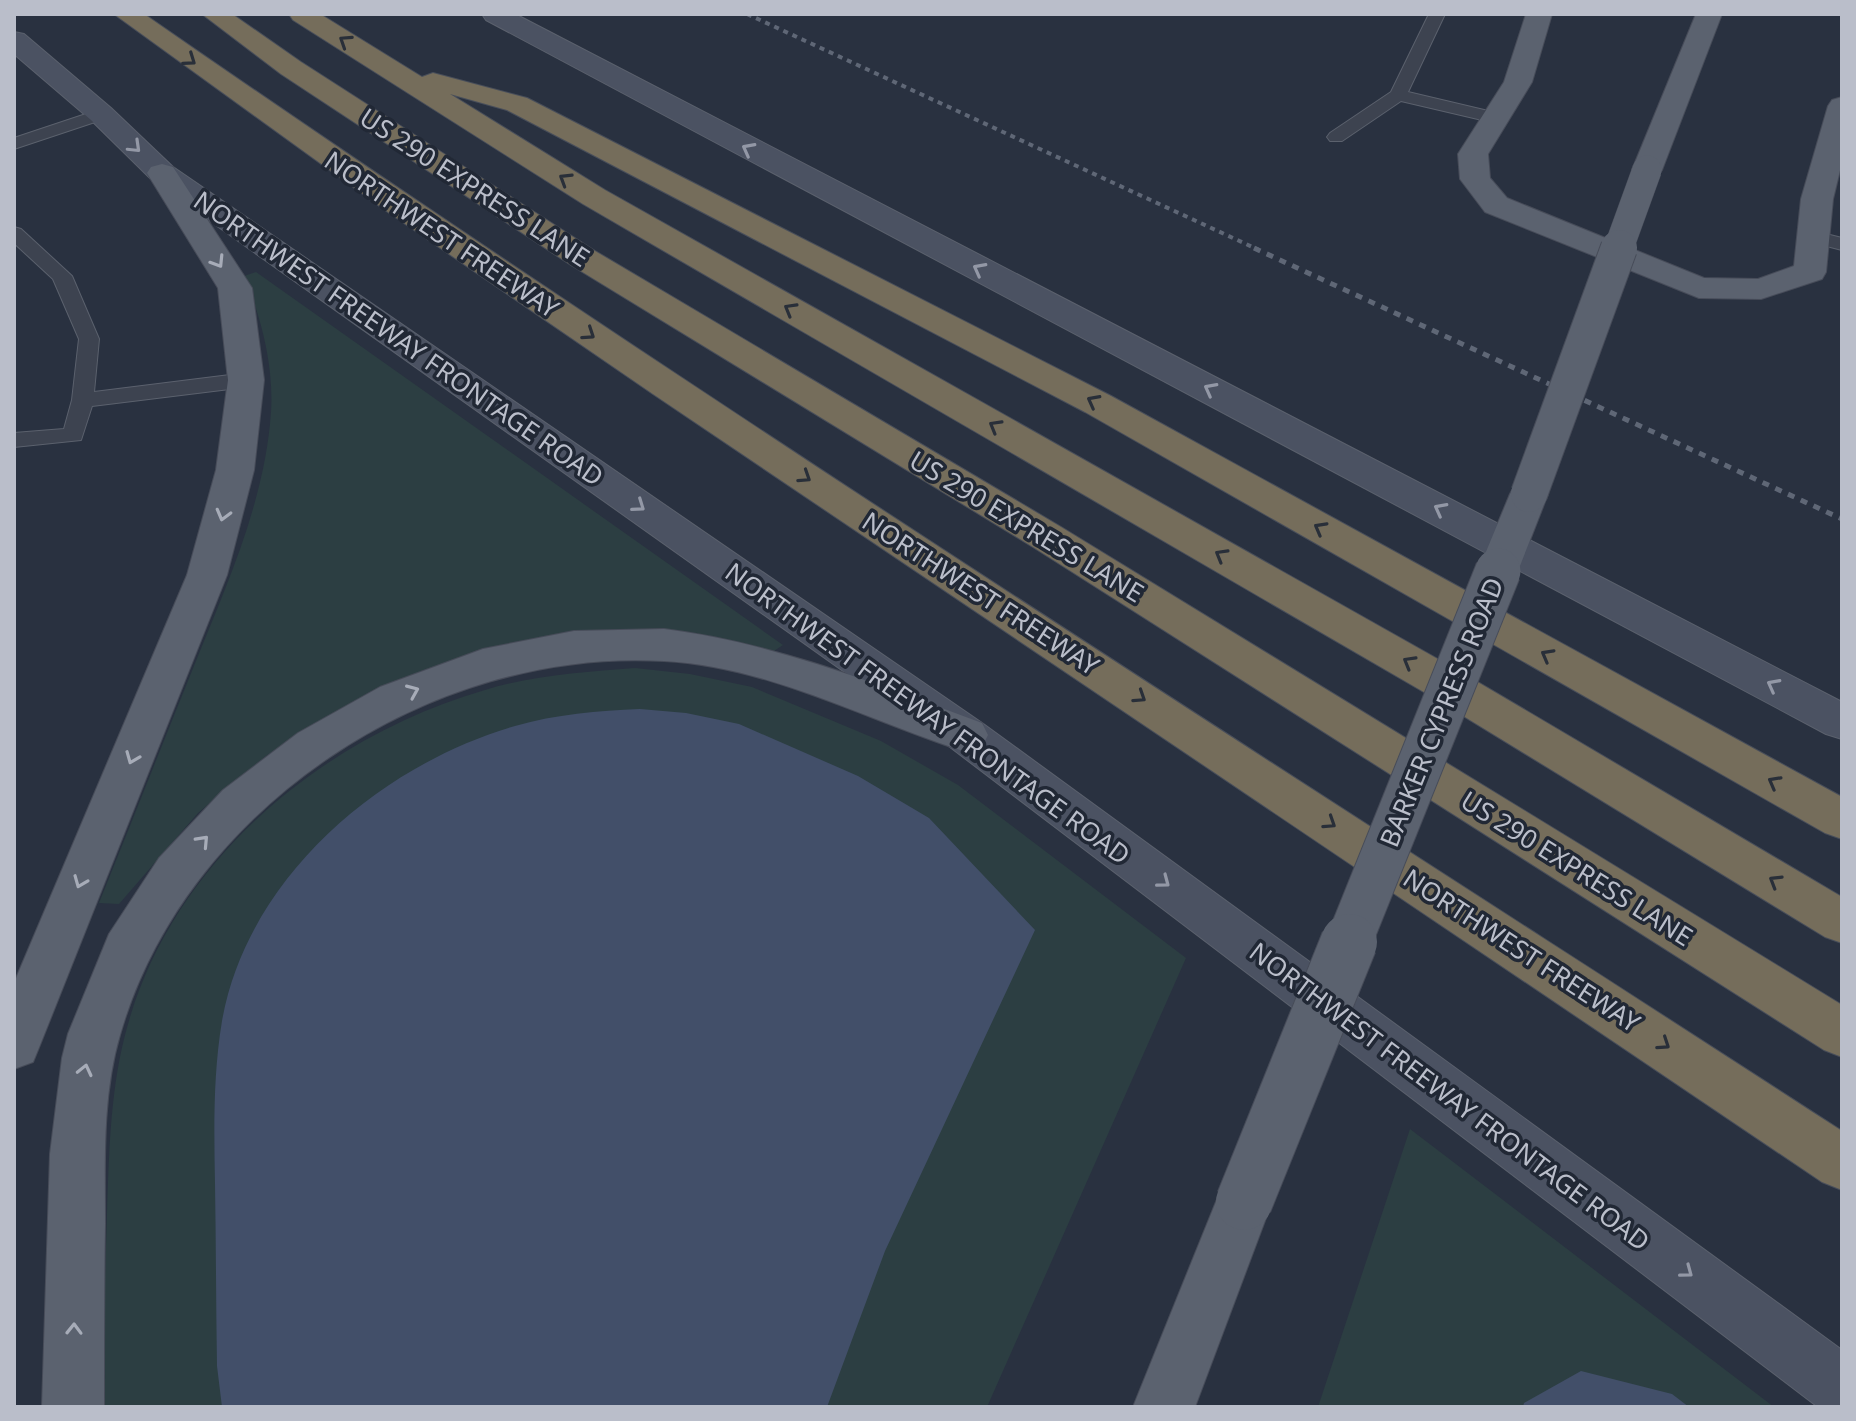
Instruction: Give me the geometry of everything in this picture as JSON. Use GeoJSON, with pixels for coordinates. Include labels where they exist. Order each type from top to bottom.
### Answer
{"type":"FeatureCollection","features":[{"type":"Feature","properties":{"kind":"highway","name":"NORTHWEST FREEWAY"},"geometry":{"type":"LineString","coordinates":[[127,14],[396,203],[666,386],[1842,1163]]}},
{"type":"Feature","properties":{"kind":"highway","name":"US 290 EXPRESS LANE"},"geometry":{"type":"LineString","coordinates":[[215,14],[291,68],[583,258],[1047,537],[1842,1033]]}},
{"type":"Feature","properties":{"kind":"highway"},"geometry":{"type":"LineString","coordinates":[[302,14],[594,197],[1444,683],[1842,922]]}},
{"type":"Feature","properties":{"kind":"highway"},"geometry":{"type":"LineString","coordinates":[[387,69],[517,104],[560,125],[1098,404],[1842,820]]}},
{"type":"Feature","properties":{"kind":"main road"},"geometry":{"type":"LineString","coordinates":[[495,14],[1504,558],[1842,722]]}},
{"type":"Feature","properties":{"kind":"main road"},"geometry":{"type":"LineString","coordinates":[[1539,14],[1518,82],[1473,154],[1475,179],[1496,205],[1699,288],[1761,289],[1810,272],[1828,240],[1817,199],[1841,112]]}},
{"type":"Feature","properties":{"kind":"main road","name":"BARKER CYPRESS ROAD"},"geometry":{"type":"LineString","coordinates":[[1164,1407],[1504,558],[1647,170],[1709,14]]}},
{"type":"Feature","properties":{"kind":"main road","name":"NORTHWEST FREEWAY FRONTAGE ROAD"},"geometry":{"type":"LineString","coordinates":[[14,40],[101,114],[162,173],[966,735],[1842,1387]]}},
{"type":"Feature","properties":{"kind":"main road"},"geometry":{"type":"LineString","coordinates":[[14,1045],[207,575],[235,470],[246,380],[235,288],[162,173]]}},
{"type":"Feature","properties":{"kind":"main road"},"geometry":{"type":"LineString","coordinates":[[73,1407],[77,1136],[82,1084],[94,1032],[112,983],[135,936],[162,892],[212,831],[268,778],[350,722],[439,680],[532,655],[615,644],[690,648],[749,658],[791,670],[966,735]]}},
{"type":"Feature","properties":{"kind":"lane"},"geometry":{"type":"LineString","coordinates":[[1336,137],[1398,95],[1437,14]]}},
{"type":"Feature","properties":{"kind":"lane"},"geometry":{"type":"LineString","coordinates":[[1398,95],[1495,118]]}},
{"type":"Feature","properties":{"kind":"lane"},"geometry":{"type":"LineString","coordinates":[[14,144],[101,114]]}},
{"type":"Feature","properties":{"kind":"lane"},"geometry":{"type":"LineString","coordinates":[[14,233],[62,276],[89,339],[83,400],[73,435],[14,440]]}},
{"type":"Feature","properties":{"kind":"lane"},"geometry":{"type":"LineString","coordinates":[[83,400],[246,380]]}},
{"type":"Feature","properties":{"kind":"shaded area"},"geometry":{"type":"Polygon","coordinates":[[[256,272],[783,645],[774,651],[703,636],[500,648],[421,671],[345,708],[266,756],[198,813],[119,904],[99,903],[243,542],[261,478],[271,412],[270,377],[265,342],[244,276],[256,272]]]}},
{"type":"Feature","properties":{"kind":"shaded area"},"geometry":{"type":"Polygon","coordinates":[[[635,668],[690,674],[752,687],[881,741],[958,785],[1186,958],[987,1407],[100,1407],[110,1148],[119,1061],[145,977],[175,919],[213,866],[258,818],[309,776],[364,741],[424,712],[485,690],[522,681],[635,668]]]}},
{"type":"Feature","properties":{"kind":"shaded area"},"geometry":{"type":"Polygon","coordinates":[[[1410,1129],[1774,1407],[1318,1407],[1410,1129]]]}},
{"type":"Feature","properties":{"kind":"water"},"geometry":{"type":"Polygon","coordinates":[[[640,709],[686,713],[739,724],[858,776],[929,818],[1035,930],[885,1251],[827,1407],[222,1407],[217,1366],[214,1123],[217,1062],[222,1021],[236,969],[259,920],[290,875],[327,834],[370,799],[416,768],[465,744],[530,722],[577,714],[640,709]]]}},
{"type":"Feature","properties":{"kind":"water"},"geometry":{"type":"Polygon","coordinates":[[[1581,1371],[1672,1394],[1689,1407],[1523,1407],[1524,1403],[1581,1371]]]}},
{"type":"Feature","properties":{"kind":"railway"},"geometry":{"type":"LineString","coordinates":[[747,14],[1259,250]]}},
{"type":"Feature","properties":{"kind":"railway"},"geometry":{"type":"LineString","coordinates":[[1254,248],[1842,519]]}}]}
